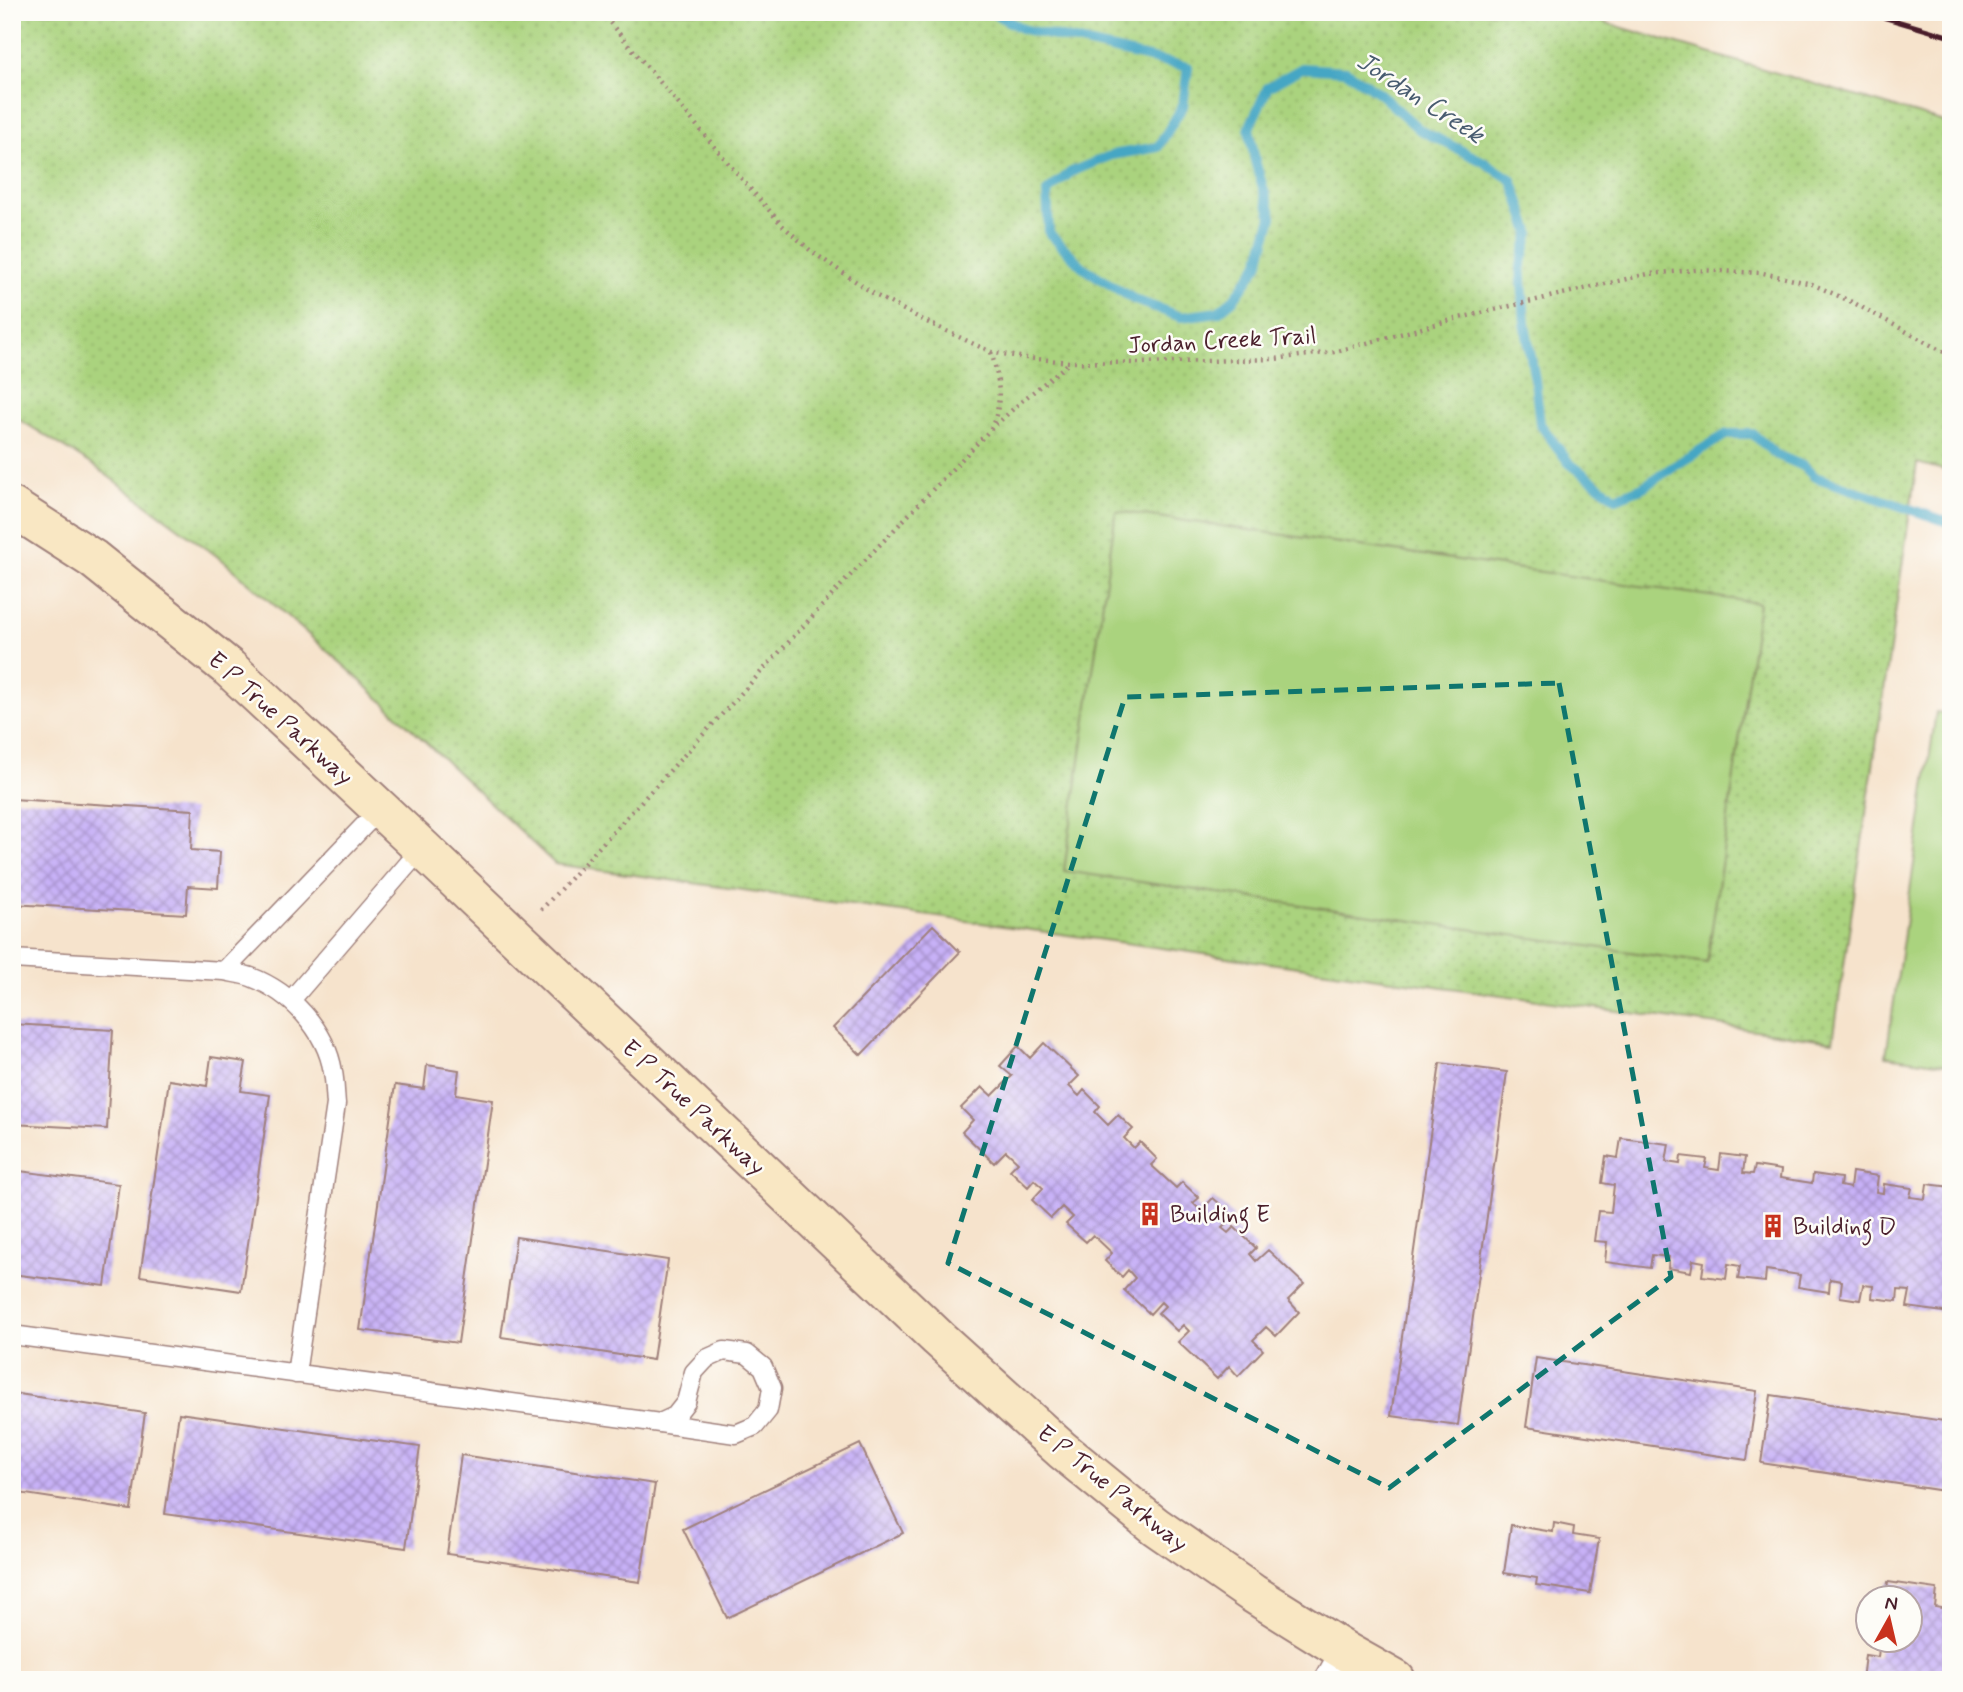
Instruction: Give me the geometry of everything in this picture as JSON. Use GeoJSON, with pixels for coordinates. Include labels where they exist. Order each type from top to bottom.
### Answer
{"type":"FeatureCollection","features":[{"type":"Feature","properties":{"kind":"main road","name":"E P True Parkway"},"geometry":{"type":"LineString","coordinates":[[12,507],[93,559],[229,668],[938,1338],[1062,1450],[1155,1525],[1252,1593],[1340,1666],[1396,1680]]}},
{"type":"Feature","properties":{"kind":"lane"},"geometry":{"type":"LineString","coordinates":[[224,971],[380,809]]}},
{"type":"Feature","properties":{"kind":"lane"},"geometry":{"type":"LineString","coordinates":[[291,1000],[422,848]]}},
{"type":"Feature","properties":{"kind":"lane"},"geometry":{"type":"LineString","coordinates":[[12,959],[224,971],[250,977],[291,1000],[321,1038],[333,1070],[336,1104],[296,1374]]}},
{"type":"Feature","properties":{"kind":"lane"},"geometry":{"type":"LineString","coordinates":[[12,1335],[736,1434],[755,1426],[768,1410],[772,1388],[763,1367],[747,1354],[724,1351],[706,1359],[694,1372],[685,1402],[675,1416],[660,1423]]}},
{"type":"Feature","properties":{"kind":"path","name":"Jordan Creek Trail"},"geometry":{"type":"LineString","coordinates":[[601,12],[782,225],[811,251],[877,296],[991,352],[1070,362],[1274,359],[1334,352],[1455,318],[1648,274],[1696,270],[1763,273],[1812,284],[1854,303],[1951,356]]}},
{"type":"Feature","properties":{"kind":"path"},"geometry":{"type":"LineString","coordinates":[[988,432],[996,419],[999,404],[999,388],[991,352]]}},
{"type":"Feature","properties":{"kind":"path"},"geometry":{"type":"LineString","coordinates":[[515,938],[846,580],[988,432],[1070,362]]}},
{"type":"Feature","properties":{"kind":"highlighted area"},"geometry":{"type":"Polygon","coordinates":[[[1559,683],[1671,1277],[1389,1488],[948,1263],[1125,697],[1559,683]]]}},
{"type":"Feature","properties":{"kind":"green space"},"geometry":{"type":"Polygon","coordinates":[[[12,12],[1569,12],[1951,124],[1951,472],[1917,463],[1833,1041],[555,864],[348,669],[225,562],[93,465],[12,415],[12,12]]]}},
{"type":"Feature","properties":{"kind":"green space"},"geometry":{"type":"Polygon","coordinates":[[[1116,511],[1759,603],[1707,963],[1064,871],[1116,511]]]}},
{"type":"Feature","properties":{"kind":"green space"},"geometry":{"type":"Polygon","coordinates":[[[1936,712],[1951,714],[1951,1065],[1886,1056],[1936,712]]]}},
{"type":"Feature","properties":{"kind":"building"},"geometry":{"type":"Polygon","coordinates":[[[12,799],[193,810],[191,850],[220,852],[218,888],[188,886],[186,914],[12,904],[12,799]]]}},
{"type":"Feature","properties":{"kind":"building"},"geometry":{"type":"Polygon","coordinates":[[[933,925],[960,952],[861,1055],[833,1028],[933,925]]]}},
{"type":"Feature","properties":{"kind":"building"},"geometry":{"type":"Polygon","coordinates":[[[12,1024],[113,1030],[107,1129],[12,1124],[12,1024]]]}},
{"type":"Feature","properties":{"kind":"building","name":"Building E"},"geometry":{"type":"Polygon","coordinates":[[[1044,1043],[1079,1076],[1069,1086],[1079,1096],[1084,1090],[1100,1106],[1095,1112],[1108,1125],[1118,1115],[1133,1129],[1124,1138],[1134,1148],[1140,1142],[1157,1159],[1151,1165],[1176,1188],[1182,1182],[1199,1198],[1193,1203],[1201,1211],[1213,1198],[1234,1216],[1222,1228],[1228,1233],[1234,1227],[1256,1248],[1250,1254],[1256,1261],[1268,1250],[1304,1284],[1288,1300],[1299,1312],[1276,1336],[1266,1327],[1253,1340],[1263,1350],[1238,1376],[1229,1366],[1217,1379],[1178,1342],[1189,1331],[1183,1325],[1177,1331],[1158,1313],[1165,1306],[1161,1302],[1150,1314],[1124,1290],[1135,1278],[1128,1270],[1122,1277],[1105,1261],[1112,1253],[1093,1235],[1086,1242],[1066,1224],[1073,1217],[1062,1207],[1051,1218],[1032,1200],[1043,1188],[1034,1180],[1028,1187],[1010,1170],[1018,1162],[1006,1151],[994,1163],[962,1132],[973,1120],[961,1108],[982,1087],[992,1096],[1012,1076],[1000,1066],[1018,1046],[1030,1058],[1044,1043]]]}},
{"type":"Feature","properties":{"kind":"building"},"geometry":{"type":"Polygon","coordinates":[[[211,1057],[246,1062],[241,1091],[270,1095],[241,1291],[140,1276],[169,1080],[207,1086],[211,1057]]]}},
{"type":"Feature","properties":{"kind":"building"},"geometry":{"type":"Polygon","coordinates":[[[1440,1063],[1507,1072],[1458,1425],[1391,1416],[1440,1063]]]}},
{"type":"Feature","properties":{"kind":"building"},"geometry":{"type":"Polygon","coordinates":[[[427,1065],[459,1070],[456,1094],[493,1100],[458,1343],[360,1330],[395,1085],[424,1089],[427,1065]]]}},
{"type":"Feature","properties":{"kind":"building","name":"Building D"},"geometry":{"type":"Polygon","coordinates":[[[1621,1138],[1669,1144],[1666,1162],[1680,1164],[1681,1156],[1707,1159],[1705,1168],[1719,1170],[1721,1154],[1745,1157],[1743,1173],[1753,1174],[1755,1166],[1781,1170],[1780,1178],[1812,1183],[1813,1174],[1841,1178],[1840,1186],[1850,1188],[1852,1172],[1878,1176],[1876,1192],[1883,1193],[1884,1184],[1912,1188],[1910,1197],[1925,1199],[1927,1184],[1951,1187],[1951,1313],[1907,1307],[1910,1291],[1898,1290],[1897,1301],[1872,1298],[1873,1286],[1863,1285],[1860,1300],[1840,1297],[1842,1281],[1830,1279],[1829,1292],[1798,1287],[1800,1275],[1766,1270],[1765,1282],[1738,1279],[1740,1266],[1728,1264],[1726,1279],[1702,1276],[1704,1262],[1693,1260],[1691,1272],[1668,1268],[1669,1257],[1652,1255],[1650,1268],[1605,1262],[1607,1242],[1594,1241],[1598,1211],[1611,1212],[1614,1185],[1602,1183],[1606,1156],[1618,1158],[1621,1138]]]}},
{"type":"Feature","properties":{"kind":"building"},"geometry":{"type":"Polygon","coordinates":[[[12,1170],[119,1184],[105,1286],[12,1274],[12,1170]]]}},
{"type":"Feature","properties":{"kind":"building"},"geometry":{"type":"Polygon","coordinates":[[[516,1237],[668,1260],[653,1360],[501,1337],[516,1237]]]}},
{"type":"Feature","properties":{"kind":"building"},"geometry":{"type":"Polygon","coordinates":[[[1536,1358],[1757,1391],[1747,1460],[1526,1427],[1536,1358]]]}},
{"type":"Feature","properties":{"kind":"building"},"geometry":{"type":"Polygon","coordinates":[[[12,1393],[145,1413],[131,1510],[12,1492],[12,1393]]]}},
{"type":"Feature","properties":{"kind":"building"},"geometry":{"type":"Polygon","coordinates":[[[1771,1395],[1951,1422],[1951,1492],[1761,1463],[1771,1395]]]}},
{"type":"Feature","properties":{"kind":"building"},"geometry":{"type":"Polygon","coordinates":[[[179,1413],[420,1447],[406,1548],[165,1514],[179,1413]]]}},
{"type":"Feature","properties":{"kind":"building"},"geometry":{"type":"Polygon","coordinates":[[[860,1444],[903,1533],[727,1618],[683,1529],[860,1444]]]}},
{"type":"Feature","properties":{"kind":"building"},"geometry":{"type":"Polygon","coordinates":[[[461,1455],[655,1484],[640,1582],[447,1554],[461,1455]]]}},
{"type":"Feature","properties":{"kind":"building"},"geometry":{"type":"Polygon","coordinates":[[[1554,1523],[1574,1527],[1573,1535],[1599,1539],[1590,1593],[1536,1585],[1537,1578],[1504,1573],[1511,1525],[1553,1532],[1554,1523]]]}},
{"type":"Feature","properties":{"kind":"building"},"geometry":{"type":"Polygon","coordinates":[[[1924,1587],[1937,1589],[1935,1607],[1948,1609],[1949,1597],[1951,1598],[1951,1680],[1862,1680],[1865,1655],[1878,1657],[1878,1654],[1924,1654],[1924,1587]]]}},
{"type":"Feature","properties":{"kind":"waterway","name":"Jordan Creek"},"geometry":{"type":"LineString","coordinates":[[991,12],[1023,29],[1188,67],[1183,106],[1158,147],[1112,155],[1071,172],[1047,192],[1049,233],[1084,268],[1135,300],[1181,317],[1218,312],[1234,299],[1258,265],[1272,217],[1255,161],[1249,128],[1268,87],[1302,68],[1346,71],[1379,93],[1420,130],[1484,162],[1512,180],[1530,232],[1521,266],[1525,324],[1540,424],[1569,463],[1616,498],[1643,487],[1727,434],[1753,434],[1775,454],[1803,466],[1815,477],[1951,523]]}},
{"type":"Feature","properties":{"kind":"railway"},"geometry":{"type":"LineString","coordinates":[[1866,12],[1951,37]]}},
{"type":"Feature","properties":{"kind":"place","name":"Building E"},"geometry":{"type":"Point","coordinates":[1150,1214]}},
{"type":"Feature","properties":{"kind":"place","name":"Building D"},"geometry":{"type":"Point","coordinates":[1773,1226]}}]}
